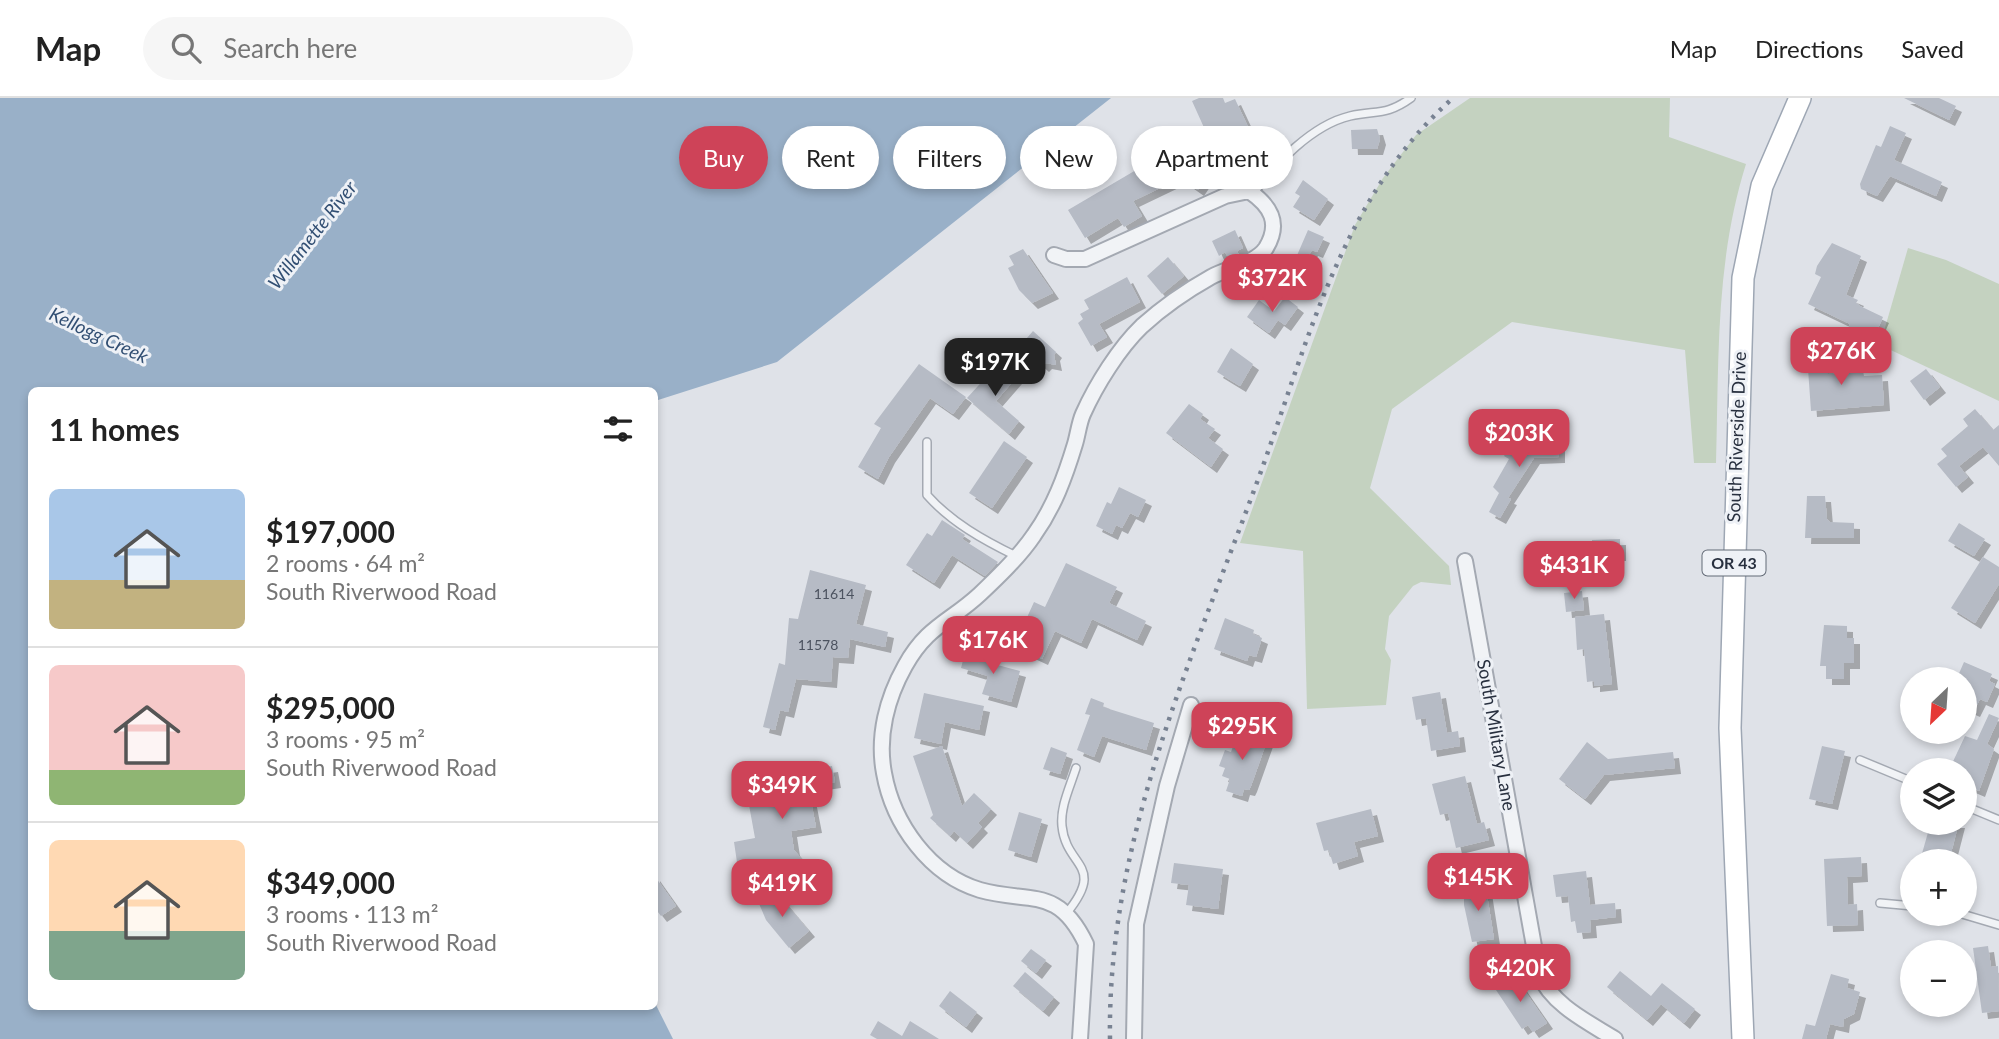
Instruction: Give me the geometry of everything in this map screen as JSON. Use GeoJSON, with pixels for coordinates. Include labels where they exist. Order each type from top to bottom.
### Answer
{"type":"FeatureCollection","features":[{"type":"Feature","properties":{"kind":"main road","name":"South Riverside Drive"},"geometry":{"type":"LineString","coordinates":[[1743,1039],[1730,728],[1743,278],[1762,186],[1800,98]]}},
{"type":"Feature","properties":{"kind":"street"},"geometry":{"type":"LineString","coordinates":[[1054,255],[1066,259],[1085,259],[1225,196],[1249,191],[1266,203],[1272,212],[1274,231],[1264,250],[1180,296],[1140,328],[1114,361],[1083,414],[1057,498],[1032,538],[979,595],[929,632],[906,664],[888,700],[883,734],[884,772],[894,807],[918,846],[940,869],[983,891],[1047,901],[1066,914],[1086,944],[1080,1039]]}},
{"type":"Feature","properties":{"kind":"street","name":"South Military Lane"},"geometry":{"type":"LineString","coordinates":[[1465,561],[1539,974],[1544,986],[1555,998],[1615,1039]]}},
{"type":"Feature","properties":{"kind":"street"},"geometry":{"type":"LineString","coordinates":[[1134,1039],[1134,946],[1140,897],[1167,786],[1191,705]]}},
{"type":"Feature","properties":{"kind":"lane"},"geometry":{"type":"LineString","coordinates":[[1253,194],[1278,160],[1314,135],[1347,117],[1394,111],[1411,98]]}},
{"type":"Feature","properties":{"kind":"lane"},"geometry":{"type":"LineString","coordinates":[[927,442],[927,495],[939,509],[981,538],[1016,556]]}},
{"type":"Feature","properties":{"kind":"lane"},"geometry":{"type":"LineString","coordinates":[[1860,760],[1900,777]]}},
{"type":"Feature","properties":{"kind":"lane"},"geometry":{"type":"LineString","coordinates":[[1066,914],[1080,895],[1084,878],[1083,868],[1062,829],[1062,811],[1076,768]]}},
{"type":"Feature","properties":{"kind":"lane"},"geometry":{"type":"LineString","coordinates":[[1977,811],[1999,820]]}},
{"type":"Feature","properties":{"kind":"lane"},"geometry":{"type":"LineString","coordinates":[[1880,903],[1900,905]]}},
{"type":"Feature","properties":{"kind":"lane"},"geometry":{"type":"LineString","coordinates":[[1977,918],[1999,925]]}},
{"type":"Feature","properties":{"kind":"green space"},"geometry":{"type":"Polygon","coordinates":[[[1470,98],[1670,98],[1669,137],[1746,164],[1736,201],[1724,275],[1716,463],[1694,463],[1685,350],[1512,322],[1392,409],[1370,488],[1449,566],[1451,585],[1421,582],[1413,586],[1389,616],[1385,649],[1391,660],[1386,705],[1307,709],[1303,551],[1240,543],[1355,225],[1383,178],[1416,135],[1470,98]]]}},
{"type":"Feature","properties":{"kind":"green space"},"geometry":{"type":"Polygon","coordinates":[[[1908,248],[1946,260],[1999,284],[1999,401],[1880,345],[1908,248]]]}},
{"type":"Feature","properties":{"kind":"water"},"geometry":{"type":"Polygon","coordinates":[[[0,98],[1111,98],[1076,126],[1020,126],[1020,170],[1006,181],[1006,126],[893,126],[893,189],[996,189],[777,362],[658,400],[658,387],[28,387],[28,1010],[658,1009],[673,1039],[0,1039],[0,98]]]}},
{"type":"Feature","properties":{"kind":"building"},"geometry":{"type":"Polygon","coordinates":[[[1199,98],[1223,98],[1225,103],[1235,99],[1248,126],[1203,126],[1192,101],[1199,98]]]}},
{"type":"Feature","properties":{"kind":"building"},"geometry":{"type":"Polygon","coordinates":[[[1904,98],[1939,98],[1956,106],[1949,120],[1904,98]]]}},
{"type":"Feature","properties":{"kind":"building"},"geometry":{"type":"Polygon","coordinates":[[[1890,126],[1906,133],[1894,160],[1942,182],[1936,196],[1890,176],[1877,196],[1861,189],[1860,184],[1876,145],[1881,147],[1890,126]]]}},
{"type":"Feature","properties":{"kind":"building"},"geometry":{"type":"Polygon","coordinates":[[[1377,129],[1380,139],[1377,149],[1352,149],[1351,130],[1377,129]]]}},
{"type":"Feature","properties":{"kind":"building"},"geometry":{"type":"Polygon","coordinates":[[[1131,173],[1131,189],[1158,189],[1133,201],[1142,216],[1124,227],[1118,218],[1085,238],[1068,210],[1104,189],[1117,189],[1117,181],[1131,173]]]}},
{"type":"Feature","properties":{"kind":"building"},"geometry":{"type":"Polygon","coordinates":[[[1303,180],[1328,199],[1314,220],[1293,207],[1300,196],[1295,193],[1303,180]]]}},
{"type":"Feature","properties":{"kind":"building"},"geometry":{"type":"Polygon","coordinates":[[[1235,230],[1243,248],[1237,251],[1239,255],[1229,259],[1225,252],[1219,256],[1212,241],[1235,230]]]}},
{"type":"Feature","properties":{"kind":"building"},"geometry":{"type":"Polygon","coordinates":[[[1308,230],[1324,237],[1317,252],[1312,250],[1294,279],[1281,270],[1289,257],[1295,260],[1308,230]]]}},
{"type":"Feature","properties":{"kind":"building"},"geometry":{"type":"Polygon","coordinates":[[[1832,243],[1861,256],[1846,295],[1858,300],[1856,303],[1860,306],[1883,317],[1872,342],[1847,331],[1850,324],[1808,304],[1821,277],[1815,274],[1817,266],[1832,243]]]}},
{"type":"Feature","properties":{"kind":"building"},"geometry":{"type":"Polygon","coordinates":[[[1023,249],[1053,293],[1032,303],[1019,290],[1008,268],[1014,265],[1009,256],[1023,249]]]}},
{"type":"Feature","properties":{"kind":"building"},"geometry":{"type":"Polygon","coordinates":[[[1168,257],[1184,276],[1162,294],[1147,276],[1168,257]]]}},
{"type":"Feature","properties":{"kind":"building"},"geometry":{"type":"Polygon","coordinates":[[[1127,277],[1140,302],[1099,324],[1107,337],[1091,346],[1078,323],[1083,319],[1080,314],[1089,309],[1084,300],[1127,277]]]}},
{"type":"Feature","properties":{"kind":"building"},"geometry":{"type":"Polygon","coordinates":[[[1285,297],[1298,307],[1285,325],[1278,320],[1269,333],[1247,317],[1259,300],[1274,311],[1285,297]]]}},
{"type":"Feature","properties":{"kind":"building"},"geometry":{"type":"Polygon","coordinates":[[[1033,331],[1056,352],[1056,365],[1046,363],[1043,366],[1020,346],[1033,331]]]}},
{"type":"Feature","properties":{"kind":"building"},"geometry":{"type":"Polygon","coordinates":[[[1231,348],[1253,364],[1240,386],[1217,372],[1231,348]]]}},
{"type":"Feature","properties":{"kind":"building"},"geometry":{"type":"Polygon","coordinates":[[[1826,353],[1828,374],[1863,371],[1864,376],[1882,375],[1884,405],[1811,411],[1807,355],[1826,353]]]}},
{"type":"Feature","properties":{"kind":"building"},"geometry":{"type":"Polygon","coordinates":[[[999,363],[1016,378],[996,401],[1019,421],[1009,434],[967,398],[999,363]]]}},
{"type":"Feature","properties":{"kind":"building"},"geometry":{"type":"Polygon","coordinates":[[[919,364],[966,397],[953,414],[930,398],[889,457],[878,479],[858,467],[881,428],[874,424],[919,364]]]}},
{"type":"Feature","properties":{"kind":"building"},"geometry":{"type":"Polygon","coordinates":[[[1926,369],[1940,387],[1924,400],[1910,381],[1926,369]]]}},
{"type":"Feature","properties":{"kind":"building"},"geometry":{"type":"Polygon","coordinates":[[[1189,404],[1203,414],[1200,419],[1215,429],[1208,438],[1223,449],[1211,467],[1166,433],[1189,404]]]}},
{"type":"Feature","properties":{"kind":"building"},"geometry":{"type":"Polygon","coordinates":[[[1975,409],[1993,430],[1999,425],[1999,466],[1983,447],[1959,466],[1968,477],[1956,487],[1937,464],[1947,456],[1941,449],[1968,426],[1963,419],[1975,409]]]}},
{"type":"Feature","properties":{"kind":"building"},"geometry":{"type":"Polygon","coordinates":[[[1516,437],[1529,444],[1559,442],[1559,457],[1534,458],[1508,498],[1511,499],[1500,518],[1489,512],[1499,493],[1493,487],[1509,459],[1504,456],[1516,437]]]}},
{"type":"Feature","properties":{"kind":"building"},"geometry":{"type":"Polygon","coordinates":[[[1004,441],[1027,457],[992,508],[969,493],[1004,441]]]}},
{"type":"Feature","properties":{"kind":"building"},"geometry":{"type":"Polygon","coordinates":[[[1119,487],[1146,500],[1138,517],[1130,513],[1122,528],[1116,525],[1112,534],[1096,526],[1107,502],[1111,504],[1119,487]]]}},
{"type":"Feature","properties":{"kind":"building"},"geometry":{"type":"Polygon","coordinates":[[[1807,496],[1825,496],[1827,519],[1830,522],[1854,523],[1854,538],[1805,538],[1807,496]]]}},
{"type":"Feature","properties":{"kind":"building"},"geometry":{"type":"Polygon","coordinates":[[[942,520],[965,535],[962,539],[998,562],[985,576],[952,555],[934,583],[906,565],[927,533],[932,536],[942,520]]]}},
{"type":"Feature","properties":{"kind":"building"},"geometry":{"type":"Polygon","coordinates":[[[1959,523],[1985,539],[1974,556],[1948,541],[1959,523]]]}},
{"type":"Feature","properties":{"kind":"building"},"geometry":{"type":"Polygon","coordinates":[[[1620,539],[1620,555],[1608,555],[1608,562],[1592,562],[1592,540],[1620,539]]]}},
{"type":"Feature","properties":{"kind":"building"},"geometry":{"type":"Polygon","coordinates":[[[1983,557],[1999,567],[1999,584],[1975,623],[1951,608],[1983,557]]]}},
{"type":"Feature","properties":{"kind":"building"},"geometry":{"type":"Polygon","coordinates":[[[1066,563],[1117,587],[1109,603],[1146,621],[1137,640],[1092,619],[1081,643],[1055,631],[1042,659],[1014,646],[1034,602],[1045,607],[1066,563]]]}},
{"type":"Feature","properties":{"kind":"building"},"geometry":{"type":"Polygon","coordinates":[[[810,570],[866,585],[856,624],[888,632],[885,647],[850,639],[848,658],[833,657],[831,682],[796,679],[788,712],[780,710],[775,730],[763,727],[779,663],[785,665],[789,618],[798,619],[810,570]]]}},
{"type":"Feature","properties":{"kind":"building"},"geometry":{"type":"Polygon","coordinates":[[[1582,591],[1584,610],[1566,612],[1564,593],[1582,591]]]}},
{"type":"Feature","properties":{"kind":"building"},"geometry":{"type":"Polygon","coordinates":[[[1604,614],[1612,684],[1594,686],[1594,681],[1587,682],[1584,649],[1577,650],[1575,617],[1604,614]]]}},
{"type":"Feature","properties":{"kind":"building"},"geometry":{"type":"Polygon","coordinates":[[[1225,618],[1254,630],[1253,634],[1262,638],[1256,657],[1249,655],[1247,661],[1214,649],[1225,618]]]}},
{"type":"Feature","properties":{"kind":"building"},"geometry":{"type":"Polygon","coordinates":[[[1824,625],[1847,626],[1847,638],[1854,638],[1854,663],[1844,663],[1844,679],[1826,679],[1826,666],[1820,666],[1824,625]]]}},
{"type":"Feature","properties":{"kind":"building"},"geometry":{"type":"Polygon","coordinates":[[[966,649],[981,653],[979,660],[1020,671],[1011,702],[982,694],[988,676],[961,668],[966,649]]]}},
{"type":"Feature","properties":{"kind":"building"},"geometry":{"type":"Polygon","coordinates":[[[1964,662],[1976,667],[1962,667],[1964,662]]]}},
{"type":"Feature","properties":{"kind":"building"},"geometry":{"type":"Polygon","coordinates":[[[1978,668],[1992,674],[1989,681],[1995,684],[1987,702],[1980,699],[1978,703],[1978,668]]]}},
{"type":"Feature","properties":{"kind":"building"},"geometry":{"type":"Polygon","coordinates":[[[1440,692],[1447,733],[1458,731],[1460,746],[1431,751],[1426,718],[1416,720],[1412,697],[1440,692]]]}},
{"type":"Feature","properties":{"kind":"building"},"geometry":{"type":"Polygon","coordinates":[[[924,693],[984,706],[979,730],[945,722],[941,744],[914,738],[924,693]]]}},
{"type":"Feature","properties":{"kind":"building"},"geometry":{"type":"Polygon","coordinates":[[[1091,698],[1104,703],[1103,707],[1154,723],[1146,750],[1102,736],[1094,757],[1077,750],[1090,715],[1085,714],[1091,698]]]}},
{"type":"Feature","properties":{"kind":"building"},"geometry":{"type":"Polygon","coordinates":[[[1989,714],[1999,718],[1987,744],[1994,749],[1979,791],[1977,758],[1955,758],[1961,744],[1978,744],[1978,738],[1989,714]]]}},
{"type":"Feature","properties":{"kind":"building"},"geometry":{"type":"Polygon","coordinates":[[[1238,731],[1267,741],[1251,786],[1249,790],[1244,789],[1242,796],[1226,791],[1230,779],[1222,776],[1225,768],[1219,766],[1225,750],[1231,752],[1238,731]]]}},
{"type":"Feature","properties":{"kind":"building"},"geometry":{"type":"Polygon","coordinates":[[[1587,742],[1608,759],[1673,752],[1675,768],[1604,775],[1585,799],[1559,779],[1587,742]]]}},
{"type":"Feature","properties":{"kind":"building"},"geometry":{"type":"Polygon","coordinates":[[[942,746],[962,806],[974,793],[991,809],[978,823],[982,827],[967,843],[954,831],[950,836],[930,818],[933,815],[913,756],[942,746]]]}},
{"type":"Feature","properties":{"kind":"building"},"geometry":{"type":"Polygon","coordinates":[[[1822,746],[1845,751],[1832,804],[1809,799],[1822,746]]]}},
{"type":"Feature","properties":{"kind":"building"},"geometry":{"type":"Polygon","coordinates":[[[1051,747],[1067,753],[1060,774],[1043,769],[1051,747]]]}},
{"type":"Feature","properties":{"kind":"building"},"geometry":{"type":"Polygon","coordinates":[[[832,766],[835,782],[808,786],[816,827],[791,831],[794,850],[810,869],[793,884],[775,863],[738,869],[734,842],[755,838],[749,805],[764,797],[761,787],[769,776],[832,766]]]}},
{"type":"Feature","properties":{"kind":"building"},"geometry":{"type":"Polygon","coordinates":[[[1465,776],[1477,824],[1484,822],[1489,840],[1456,848],[1448,813],[1440,815],[1432,784],[1465,776]]]}},
{"type":"Feature","properties":{"kind":"building"},"geometry":{"type":"Polygon","coordinates":[[[1371,809],[1378,836],[1354,842],[1358,856],[1333,864],[1329,850],[1324,851],[1316,823],[1371,809]]]}},
{"type":"Feature","properties":{"kind":"building"},"geometry":{"type":"Polygon","coordinates":[[[1019,812],[1042,819],[1031,857],[1008,850],[1019,812]]]}},
{"type":"Feature","properties":{"kind":"building"},"geometry":{"type":"Polygon","coordinates":[[[1927,835],[1956,835],[1952,849],[1923,849],[1927,835]]]}},
{"type":"Feature","properties":{"kind":"building"},"geometry":{"type":"Polygon","coordinates":[[[1861,857],[1862,876],[1847,877],[1848,905],[1857,904],[1858,925],[1827,926],[1824,859],[1861,857]]]}},
{"type":"Feature","properties":{"kind":"building"},"geometry":{"type":"Polygon","coordinates":[[[1174,863],[1223,869],[1218,909],[1186,905],[1189,885],[1171,883],[1174,863]]]}},
{"type":"Feature","properties":{"kind":"building"},"geometry":{"type":"Polygon","coordinates":[[[1586,871],[1590,905],[1615,903],[1616,917],[1590,920],[1591,932],[1577,933],[1575,921],[1571,922],[1568,896],[1556,897],[1553,875],[1586,871]]]}},
{"type":"Feature","properties":{"kind":"building"},"geometry":{"type":"Polygon","coordinates":[[[658,881],[676,906],[661,916],[658,912],[658,881]]]}},
{"type":"Feature","properties":{"kind":"building"},"geometry":{"type":"Polygon","coordinates":[[[1485,882],[1494,939],[1472,942],[1464,905],[1464,897],[1468,896],[1466,886],[1485,882]]]}},
{"type":"Feature","properties":{"kind":"building"},"geometry":{"type":"Polygon","coordinates":[[[775,891],[809,931],[789,948],[766,920],[757,899],[775,891]]]}},
{"type":"Feature","properties":{"kind":"building"},"geometry":{"type":"Polygon","coordinates":[[[1988,946],[1991,967],[1998,966],[1999,1011],[1982,1013],[1977,977],[1977,947],[1988,946]]]}},
{"type":"Feature","properties":{"kind":"building"},"geometry":{"type":"Polygon","coordinates":[[[1031,949],[1046,960],[1036,973],[1021,961],[1031,949]]]}},
{"type":"Feature","properties":{"kind":"building"},"geometry":{"type":"Polygon","coordinates":[[[1620,971],[1651,996],[1662,983],[1695,1009],[1684,1023],[1661,1004],[1647,1020],[1607,987],[1620,971]]]}},
{"type":"Feature","properties":{"kind":"building"},"geometry":{"type":"Polygon","coordinates":[[[1025,972],[1054,997],[1043,1011],[1013,986],[1025,972]]]}},
{"type":"Feature","properties":{"kind":"building"},"geometry":{"type":"Polygon","coordinates":[[[1513,974],[1547,1023],[1533,1032],[1528,1025],[1522,1029],[1494,987],[1513,974]]]}},
{"type":"Feature","properties":{"kind":"building"},"geometry":{"type":"Polygon","coordinates":[[[1831,974],[1849,979],[1847,988],[1860,992],[1854,1014],[1844,1019],[1843,1027],[1830,1024],[1826,1039],[1802,1039],[1806,1024],[1815,1026],[1831,974]]]}},
{"type":"Feature","properties":{"kind":"building"},"geometry":{"type":"Polygon","coordinates":[[[950,991],[977,1012],[966,1027],[939,1006],[950,991]]]}},
{"type":"Feature","properties":{"kind":"building"},"geometry":{"type":"Polygon","coordinates":[[[878,1021],[902,1036],[910,1021],[939,1039],[877,1039],[870,1035],[878,1021]]]}},
{"type":"Feature","properties":{"kind":"railway"},"geometry":{"type":"LineString","coordinates":[[1110,1039],[1113,967],[1122,895],[1137,825],[1180,688],[1331,278],[1354,229],[1381,182],[1414,138],[1453,98]]}},
{"type":"Feature","properties":{"kind":"water label","name":"Willamette River"},"geometry":{"type":"Point","coordinates":[312,235]}},
{"type":"Feature","properties":{"kind":"water label","name":"Kellogg Creek"},"geometry":{"type":"Point","coordinates":[99,335]}}]}
